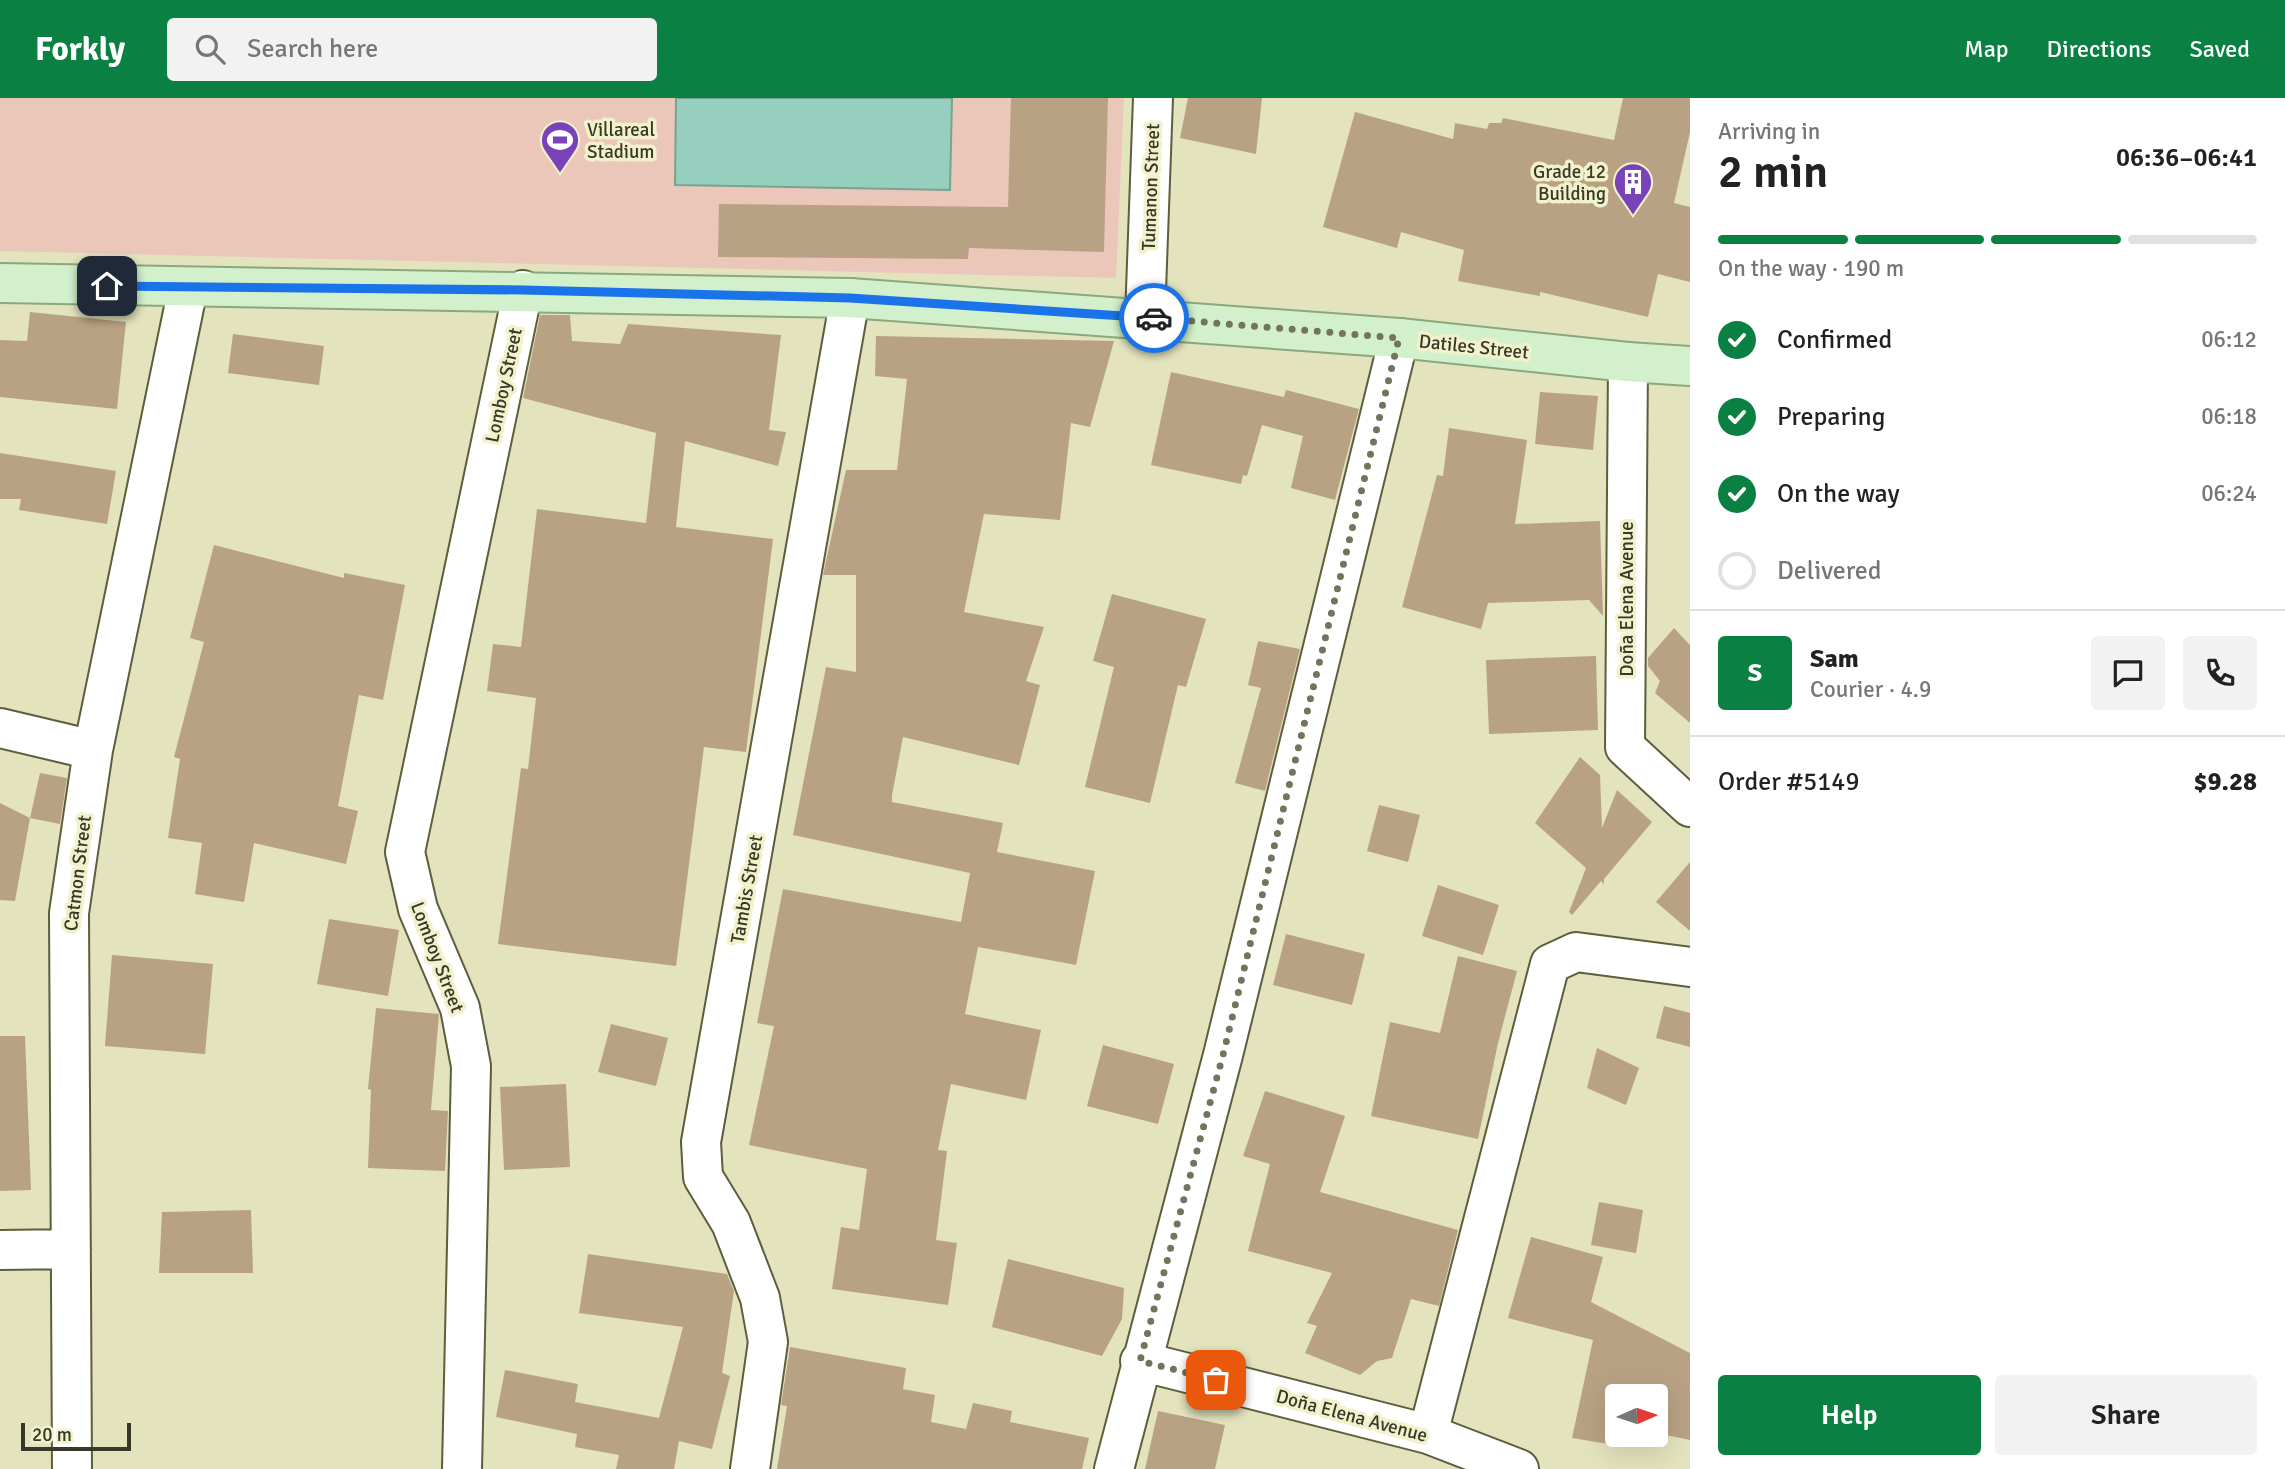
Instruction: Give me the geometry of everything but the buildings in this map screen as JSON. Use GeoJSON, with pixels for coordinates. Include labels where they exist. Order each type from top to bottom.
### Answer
{"type":"FeatureCollection","features":[{"type":"Feature","properties":{"kind":"main road","name":"Datiles Street"},"geometry":{"type":"LineString","coordinates":[[0,283],[188,288],[523,290],[850,298],[1399,338],[1690,366]]}},
{"type":"Feature","properties":{"kind":"street","name":"Tumanon Street"},"geometry":{"type":"LineString","coordinates":[[1145,318],[1153,98]]}},
{"type":"Feature","properties":{"kind":"street","name":"Catmon Street"},"geometry":{"type":"LineString","coordinates":[[72,1469],[69,912],[93,750],[188,288]]}},
{"type":"Feature","properties":{"kind":"street","name":"Lomboy Street"},"geometry":{"type":"LineString","coordinates":[[461,1469],[471,1066],[460,1008],[418,909],[405,852],[523,290]]}},
{"type":"Feature","properties":{"kind":"street","name":"Tambis Street"},"geometry":{"type":"LineString","coordinates":[[750,1469],[768,1342],[760,1298],[731,1223],[703,1177],[701,1142],[850,298]]}},
{"type":"Feature","properties":{"kind":"street"},"geometry":{"type":"LineString","coordinates":[[1114,1469],[1140,1361],[1223,1055],[1399,338]]}},
{"type":"Feature","properties":{"kind":"street","name":"Doña Elena Avenue"},"geometry":{"type":"LineString","coordinates":[[1628,362],[1625,747],[1690,807]]}},
{"type":"Feature","properties":{"kind":"street"},"geometry":{"type":"LineString","coordinates":[[0,728],[93,750]]}},
{"type":"Feature","properties":{"kind":"street"},"geometry":{"type":"LineString","coordinates":[[1428,1434],[1550,964],[1576,952],[1690,967]]}},
{"type":"Feature","properties":{"kind":"street"},"geometry":{"type":"LineString","coordinates":[[0,1250],[71,1249]]}},
{"type":"Feature","properties":{"kind":"street","name":"Doña Elena Avenue"},"geometry":{"type":"LineString","coordinates":[[1140,1361],[1428,1434],[1519,1469]]}},
{"type":"Feature","properties":{"kind":"shaded area","name":"Villareal Stadium"},"geometry":{"type":"Polygon","coordinates":[[[0,98],[1124,98],[1116,278],[0,251],[0,98]]]}},
{"type":"Feature","properties":{"kind":"water"},"geometry":{"type":"Polygon","coordinates":[[[676,98],[952,98],[950,190],[675,185],[676,98]]]}},
{"type":"Feature","properties":{"kind":"way so far"},"geometry":{"type":"LineString","coordinates":[[1154,318],[1399,338],[1223,1055],[1140,1361],[1216,1380]]}},
{"type":"Feature","properties":{"kind":"place","name":"Villareal Stadium"},"geometry":{"type":"Point","coordinates":[560,174]}},
{"type":"Feature","properties":{"kind":"place","name":"Grade 12 Building"},"geometry":{"type":"Point","coordinates":[1633,216]}},
{"type":"Feature","properties":{"kind":"route"},"geometry":{"type":"LineString","coordinates":[[107,286],[523,290],[850,298],[1154,318]]}}]}
